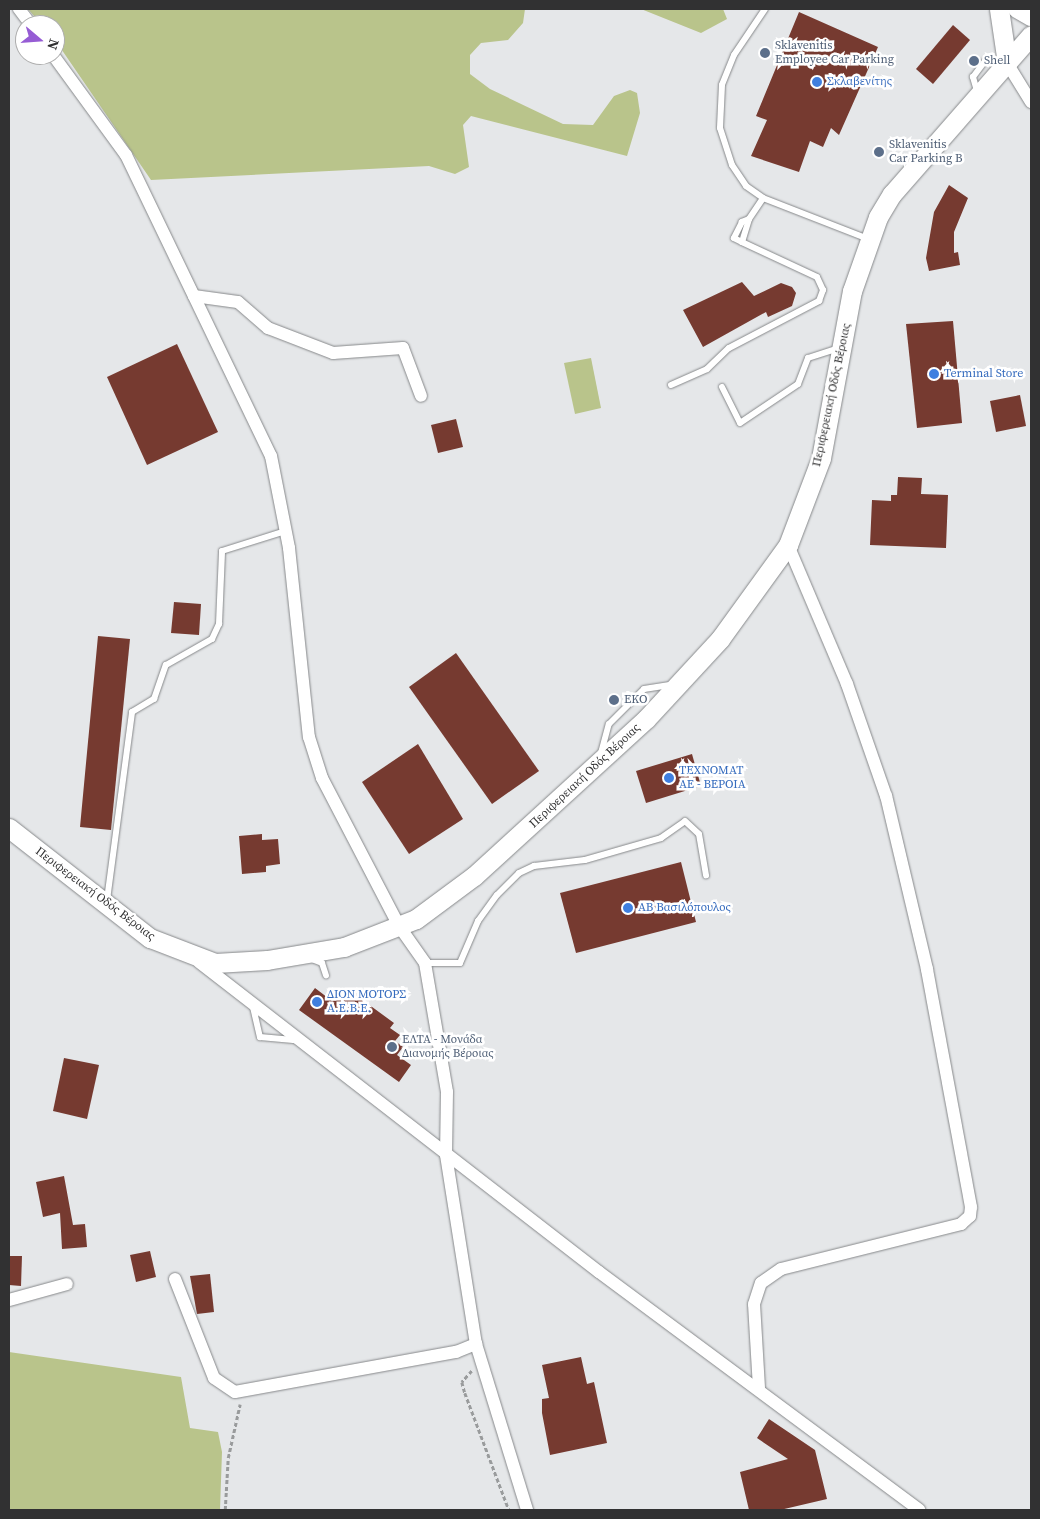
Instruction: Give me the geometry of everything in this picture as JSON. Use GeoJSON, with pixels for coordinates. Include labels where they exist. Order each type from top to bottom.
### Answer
{"type":"FeatureCollection","features":[{"type":"Feature","properties":{"kind":"main road"},"geometry":{"type":"LineString","coordinates":[[999,9],[1007,63]]}},
{"type":"Feature","properties":{"kind":"main road"},"geometry":{"type":"LineString","coordinates":[[1017,9],[1031,17]]}},
{"type":"Feature","properties":{"kind":"main road","name":"Περιφερειακή Οδός Βέροιας"},"geometry":{"type":"LineString","coordinates":[[9,828],[150,938],[195,958],[230,964],[302,956],[344,947],[399,926],[474,876],[597,766],[678,684],[720,639],[788,545],[821,458],[842,347],[868,239],[892,194],[979,97],[1031,35]]}},
{"type":"Feature","properties":{"kind":"street"},"geometry":{"type":"LineString","coordinates":[[1007,63],[1031,102]]}},
{"type":"Feature","properties":{"kind":"street"},"geometry":{"type":"LineString","coordinates":[[60,65],[126,155],[271,456],[286,531],[309,737],[322,778],[399,926],[425,963],[446,1092],[446,1155],[476,1344],[527,1510]]}},
{"type":"Feature","properties":{"kind":"street"},"geometry":{"type":"LineString","coordinates":[[194,296],[238,302],[268,328],[333,353],[403,348],[421,396]]}},
{"type":"Feature","properties":{"kind":"street"},"geometry":{"type":"LineString","coordinates":[[759,1388],[754,1304],[761,1283],[781,1269],[961,1224],[970,1216],[971,1207],[927,969],[886,796],[847,684],[788,545]]}},
{"type":"Feature","properties":{"kind":"street"},"geometry":{"type":"LineString","coordinates":[[195,958],[252,1004],[303,1039],[446,1155],[920,1510]]}},
{"type":"Feature","properties":{"kind":"street"},"geometry":{"type":"LineString","coordinates":[[175,1279],[214,1378],[226,1390],[243,1390],[456,1352],[476,1344]]}},
{"type":"Feature","properties":{"kind":"street"},"geometry":{"type":"LineString","coordinates":[[9,1300],[67,1284]]}},
{"type":"Feature","properties":{"kind":"lane"},"geometry":{"type":"LineString","coordinates":[[765,9],[728,69],[720,128],[732,165],[746,186],[763,198],[868,239]]}},
{"type":"Feature","properties":{"kind":"lane"},"geometry":{"type":"LineString","coordinates":[[742,242],[749,219],[763,198]]}},
{"type":"Feature","properties":{"kind":"lane"},"geometry":{"type":"LineString","coordinates":[[671,385],[707,368],[729,348],[819,301],[822,290],[817,277],[734,238],[742,222],[749,219]]}},
{"type":"Feature","properties":{"kind":"lane"},"geometry":{"type":"LineString","coordinates":[[722,387],[740,423],[798,384],[808,358],[842,347]]}},
{"type":"Feature","properties":{"kind":"lane"},"geometry":{"type":"LineString","coordinates":[[107,906],[132,712],[154,699],[166,666],[212,639],[219,624],[222,552],[286,531]]}},
{"type":"Feature","properties":{"kind":"lane"},"geometry":{"type":"LineString","coordinates":[[425,963],[460,963],[478,921],[497,895],[519,873],[534,866],[585,860],[662,838],[685,822],[699,834],[706,875]]}},
{"type":"Feature","properties":{"kind":"lane"},"geometry":{"type":"LineString","coordinates":[[302,956],[322,963],[326,975]]}},
{"type":"Feature","properties":{"kind":"lane"},"geometry":{"type":"LineString","coordinates":[[252,1004],[260,1037],[303,1039]]}},
{"type":"Feature","properties":{"kind":"path"},"geometry":{"type":"LineString","coordinates":[[481,1360],[462,1382],[509,1510]]}},
{"type":"Feature","properties":{"kind":"path"},"geometry":{"type":"LineString","coordinates":[[225,1510],[228,1458],[243,1390]]}},
{"type":"Feature","properties":{"kind":"green space"},"geometry":{"type":"Polygon","coordinates":[[[28,9],[525,9],[523,23],[508,40],[481,43],[470,55],[470,74],[490,89],[563,124],[593,125],[614,96],[630,90],[637,93],[640,113],[627,156],[471,116],[463,125],[469,167],[455,174],[429,166],[151,180],[65,55],[65,15],[33,15],[28,9]]]}},
{"type":"Feature","properties":{"kind":"green space"},"geometry":{"type":"Polygon","coordinates":[[[641,9],[723,9],[727,19],[701,33],[641,9]]]}},
{"type":"Feature","properties":{"kind":"green space"},"geometry":{"type":"Polygon","coordinates":[[[591,358],[601,408],[575,414],[564,363],[591,358]]]}},
{"type":"Feature","properties":{"kind":"green space"},"geometry":{"type":"Polygon","coordinates":[[[9,1352],[181,1377],[190,1428],[218,1432],[222,1452],[220,1510],[9,1510],[9,1352]]]}},
{"type":"Feature","properties":{"kind":"building","name":"Σκλαβενίτης"},"geometry":{"type":"Polygon","coordinates":[[[799,12],[878,47],[839,135],[831,128],[823,147],[810,141],[799,172],[751,156],[767,120],[756,116],[799,12]]]}},
{"type":"Feature","properties":{"kind":"building"},"geometry":{"type":"Polygon","coordinates":[[[953,25],[970,40],[933,84],[916,69],[953,25]]]}},
{"type":"Feature","properties":{"kind":"building"},"geometry":{"type":"Polygon","coordinates":[[[949,185],[968,198],[954,232],[954,253],[958,252],[960,265],[929,271],[926,258],[934,212],[949,185]]]}},
{"type":"Feature","properties":{"kind":"building"},"geometry":{"type":"Polygon","coordinates":[[[742,282],[754,296],[781,283],[792,287],[796,293],[792,306],[768,317],[766,312],[703,347],[683,310],[742,282]]]}},
{"type":"Feature","properties":{"kind":"building","name":"Terminal Store"},"geometry":{"type":"Polygon","coordinates":[[[953,321],[962,423],[917,428],[906,324],[953,321]]]}},
{"type":"Feature","properties":{"kind":"building"},"geometry":{"type":"Polygon","coordinates":[[[177,344],[218,432],[147,465],[107,377],[177,344]]]}},
{"type":"Feature","properties":{"kind":"building"},"geometry":{"type":"Polygon","coordinates":[[[1020,395],[1026,426],[996,432],[990,401],[1020,395]]]}},
{"type":"Feature","properties":{"kind":"building"},"geometry":{"type":"Polygon","coordinates":[[[456,419],[463,447],[438,453],[431,425],[456,419]]]}},
{"type":"Feature","properties":{"kind":"building"},"geometry":{"type":"Polygon","coordinates":[[[898,477],[922,478],[921,494],[948,495],[946,548],[870,545],[872,500],[891,501],[891,495],[897,495],[898,477]]]}},
{"type":"Feature","properties":{"kind":"building"},"geometry":{"type":"Polygon","coordinates":[[[174,602],[201,604],[199,635],[171,633],[174,602]]]}},
{"type":"Feature","properties":{"kind":"building"},"geometry":{"type":"Polygon","coordinates":[[[98,636],[130,639],[111,830],[80,827],[98,636]]]}},
{"type":"Feature","properties":{"kind":"building"},"geometry":{"type":"Polygon","coordinates":[[[456,653],[539,771],[492,804],[409,687],[456,653]]]}},
{"type":"Feature","properties":{"kind":"building"},"geometry":{"type":"Polygon","coordinates":[[[418,744],[463,819],[409,854],[362,782],[418,744]]]}},
{"type":"Feature","properties":{"kind":"building","name":"ΤΕΧΝΟΜΑΤ ΑΕ - ΒΕΡΟΙΑ"},"geometry":{"type":"Polygon","coordinates":[[[692,754],[701,786],[646,803],[636,771],[692,754]]]}},
{"type":"Feature","properties":{"kind":"building"},"geometry":{"type":"Polygon","coordinates":[[[262,834],[262,840],[278,839],[280,864],[266,866],[266,872],[242,874],[239,836],[262,834]]]}},
{"type":"Feature","properties":{"kind":"building","name":"ΑΒ Βασιλόπουλος"},"geometry":{"type":"Polygon","coordinates":[[[681,862],[696,922],[576,953],[560,893],[681,862]]]}},
{"type":"Feature","properties":{"kind":"building"},"geometry":{"type":"Polygon","coordinates":[[[315,988],[332,1001],[340,991],[350,998],[353,993],[394,1023],[390,1028],[400,1035],[395,1041],[403,1047],[397,1055],[411,1065],[399,1082],[299,1010],[315,988]]]}},
{"type":"Feature","properties":{"kind":"building"},"geometry":{"type":"Polygon","coordinates":[[[64,1058],[99,1065],[87,1119],[53,1111],[64,1058]]]}},
{"type":"Feature","properties":{"kind":"building"},"geometry":{"type":"Polygon","coordinates":[[[64,1176],[73,1225],[85,1224],[87,1247],[62,1249],[60,1213],[43,1217],[36,1182],[64,1176]]]}},
{"type":"Feature","properties":{"kind":"building"},"geometry":{"type":"Polygon","coordinates":[[[150,1251],[156,1277],[136,1282],[130,1255],[150,1251]]]}},
{"type":"Feature","properties":{"kind":"building"},"geometry":{"type":"Polygon","coordinates":[[[9,1256],[22,1256],[21,1286],[9,1285],[9,1256]]]}},
{"type":"Feature","properties":{"kind":"building"},"geometry":{"type":"Polygon","coordinates":[[[210,1274],[214,1312],[197,1314],[190,1276],[210,1274]]]}},
{"type":"Feature","properties":{"kind":"building"},"geometry":{"type":"Polygon","coordinates":[[[581,1357],[587,1384],[594,1382],[607,1443],[550,1455],[542,1413],[542,1399],[549,1398],[542,1365],[581,1357]]]}},
{"type":"Feature","properties":{"kind":"building"},"geometry":{"type":"Polygon","coordinates":[[[769,1419],[815,1450],[827,1499],[780,1510],[749,1510],[740,1472],[788,1459],[757,1438],[769,1419]]]}},
{"type":"Feature","properties":{"kind":"place","name":"Sklavenitis Employee Car Parking"},"geometry":{"type":"Point","coordinates":[765,53]}},
{"type":"Feature","properties":{"kind":"place","name":"Shell"},"geometry":{"type":"Point","coordinates":[974,61]}},
{"type":"Feature","properties":{"kind":"place","name":"Σκλαβενίτης"},"geometry":{"type":"Point","coordinates":[817,82]}},
{"type":"Feature","properties":{"kind":"place","name":"Sklavenitis Car Parking B"},"geometry":{"type":"Point","coordinates":[879,152]}},
{"type":"Feature","properties":{"kind":"place","name":"Terminal Store"},"geometry":{"type":"Point","coordinates":[934,374]}},
{"type":"Feature","properties":{"kind":"place","name":"EKO"},"geometry":{"type":"Point","coordinates":[614,700]}},
{"type":"Feature","properties":{"kind":"place","name":"ΤΕΧΝΟΜΑΤ ΑΕ - ΒΕΡΟΙΑ"},"geometry":{"type":"Point","coordinates":[669,778]}},
{"type":"Feature","properties":{"kind":"place","name":"ΑΒ Βασιλόπουλος"},"geometry":{"type":"Point","coordinates":[628,908]}},
{"type":"Feature","properties":{"kind":"place","name":"ΔΙΟΝ ΜΟΤΟΡΣ Α.Ε.Β.Ε."},"geometry":{"type":"Point","coordinates":[317,1002]}},
{"type":"Feature","properties":{"kind":"place","name":"ΕΛΤΑ - Μονάδα Διανομής Βέροιας"},"geometry":{"type":"Point","coordinates":[392,1047]}}]}
